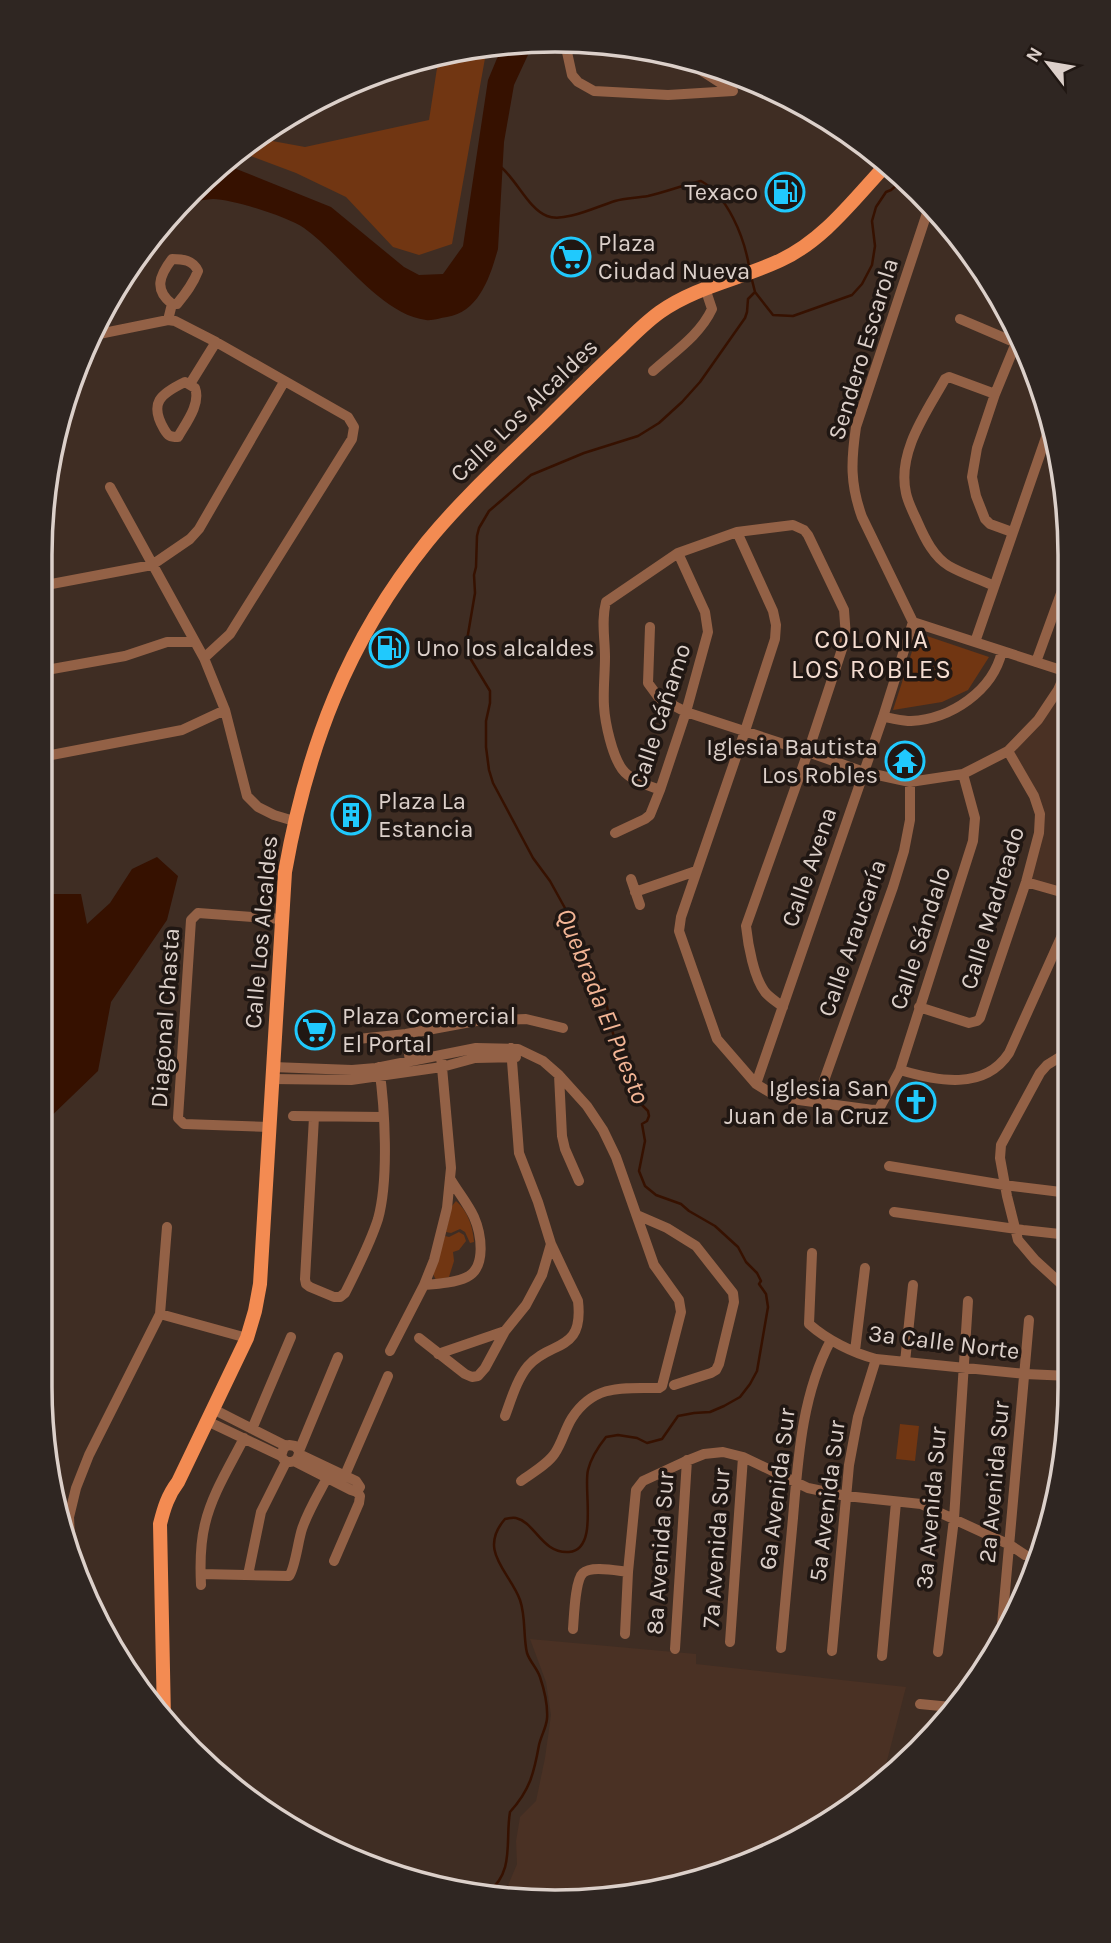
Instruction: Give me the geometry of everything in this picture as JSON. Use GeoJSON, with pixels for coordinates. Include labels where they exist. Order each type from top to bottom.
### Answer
{"type":"FeatureCollection","features":[{"type":"Feature","properties":{"kind":"main road","name":"Calle Los Alcaldes"},"geometry":{"type":"LineString","coordinates":[[164,1703],[160,1524],[170,1493],[178,1482],[247,1338],[255,1311],[260,1284],[285,872],[294,821],[319,733],[338,687],[393,588],[427,542],[464,500],[633,335],[685,297],[800,250],[820,234],[880,171]]}},
{"type":"Feature","properties":{"kind":"main road","name":"Calle Los Alcaldes"},"geometry":{"type":"LineString","coordinates":[[170,1711],[168,1524],[178,1482]]}},
{"type":"Feature","properties":{"kind":"street"},"geometry":{"type":"LineString","coordinates":[[567,53],[572,75],[578,82],[594,91],[668,95],[733,92],[711,77]]}},
{"type":"Feature","properties":{"kind":"street","name":"Sendero Escarola"},"geometry":{"type":"LineString","coordinates":[[912,622],[859,508],[852,480],[852,454],[856,427],[926,216]]}},
{"type":"Feature","properties":{"kind":"street"},"geometry":{"type":"LineString","coordinates":[[653,370],[701,328],[707,319],[712,309],[705,288]]}},
{"type":"Feature","properties":{"kind":"street"},"geometry":{"type":"LineString","coordinates":[[168,320],[172,304]]}},
{"type":"Feature","properties":{"kind":"street"},"geometry":{"type":"LineString","coordinates":[[960,319],[1010,341]]}},
{"type":"Feature","properties":{"kind":"street"},"geometry":{"type":"LineString","coordinates":[[104,333],[168,320],[183,324],[348,417],[354,426],[354,433],[230,634],[204,658]]}},
{"type":"Feature","properties":{"kind":"street"},"geometry":{"type":"LineString","coordinates":[[190,384],[216,342]]}},
{"type":"Feature","properties":{"kind":"street"},"geometry":{"type":"LineString","coordinates":[[1012,532],[990,524],[985,519],[972,477],[977,448],[995,394],[1015,351]]}},
{"type":"Feature","properties":{"kind":"street"},"geometry":{"type":"LineString","coordinates":[[993,586],[948,565],[935,553],[925,539],[906,494],[905,478],[909,448],[945,379],[949,377],[995,394]]}},
{"type":"Feature","properties":{"kind":"street"},"geometry":{"type":"LineString","coordinates":[[185,382],[190,384],[198,396],[178,437],[172,438],[157,416],[156,409],[169,390],[185,382]]}},
{"type":"Feature","properties":{"kind":"street"},"geometry":{"type":"LineString","coordinates":[[52,584],[152,565],[184,545],[199,529],[284,382]]}},
{"type":"Feature","properties":{"kind":"street"},"geometry":{"type":"LineString","coordinates":[[975,642],[1045,440]]}},
{"type":"Feature","properties":{"kind":"street"},"geometry":{"type":"LineString","coordinates":[[110,487],[204,658],[225,710],[247,796],[258,807],[294,821]]}},
{"type":"Feature","properties":{"kind":"street"},"geometry":{"type":"LineString","coordinates":[[660,790],[643,784],[625,772],[612,745],[604,707],[606,603],[678,553],[737,532],[793,525],[804,530],[844,610],[846,636],[746,926],[750,950],[764,991],[783,1007]]}},
{"type":"Feature","properties":{"kind":"street"},"geometry":{"type":"LineString","coordinates":[[737,532],[773,611],[775,639],[679,924],[683,946],[716,1039],[756,1084],[784,1098],[816,1103]]}},
{"type":"Feature","properties":{"kind":"street","name":"Calle Cáñamo"},"geometry":{"type":"LineString","coordinates":[[615,833],[650,815],[686,712],[708,632],[705,612],[678,553]]}},
{"type":"Feature","properties":{"kind":"street"},"geometry":{"type":"LineString","coordinates":[[1037,663],[1058,603]]}},
{"type":"Feature","properties":{"kind":"street"},"geometry":{"type":"LineString","coordinates":[[912,622],[1058,669]]}},
{"type":"Feature","properties":{"kind":"street","name":"Calle Avena"},"geometry":{"type":"LineString","coordinates":[[756,1084],[883,717],[912,622]]}},
{"type":"Feature","properties":{"kind":"street"},"geometry":{"type":"LineString","coordinates":[[650,627],[648,683],[659,698],[686,712],[864,772],[910,782],[963,774],[1008,751],[1038,720],[1058,690]]}},
{"type":"Feature","properties":{"kind":"street"},"geometry":{"type":"LineString","coordinates":[[52,669],[125,656],[167,642],[194,642]]}},
{"type":"Feature","properties":{"kind":"street"},"geometry":{"type":"LineString","coordinates":[[883,717],[919,720],[954,709],[984,687],[999,664],[1002,652]]}},
{"type":"Feature","properties":{"kind":"street"},"geometry":{"type":"LineString","coordinates":[[52,755],[182,730],[225,710]]}},
{"type":"Feature","properties":{"kind":"street","name":"Calle Madreado"},"geometry":{"type":"LineString","coordinates":[[919,1007],[969,1023],[980,1018],[1035,854],[1039,833],[1040,814],[1034,796],[1008,751]]}},
{"type":"Feature","properties":{"kind":"street","name":"Calle Sándalo"},"geometry":{"type":"LineString","coordinates":[[816,1103],[879,1110],[900,1070],[973,841],[975,818],[963,774]]}},
{"type":"Feature","properties":{"kind":"street","name":"Calle Araucaría"},"geometry":{"type":"LineString","coordinates":[[816,1103],[901,863],[910,820],[910,782]]}},
{"type":"Feature","properties":{"kind":"street"},"geometry":{"type":"LineString","coordinates":[[635,892],[696,871]]}},
{"type":"Feature","properties":{"kind":"street"},"geometry":{"type":"LineString","coordinates":[[631,879],[640,905]]}},
{"type":"Feature","properties":{"kind":"street"},"geometry":{"type":"LineString","coordinates":[[1026,882],[1058,891]]}},
{"type":"Feature","properties":{"kind":"street","name":"Diagonal Chasta"},"geometry":{"type":"LineString","coordinates":[[270,1126],[184,1124],[178,1118],[191,920],[198,913],[281,919]]}},
{"type":"Feature","properties":{"kind":"street"},"geometry":{"type":"LineString","coordinates":[[900,1070],[931,1078],[960,1080],[992,1072],[1002,1065],[1058,944]]}},
{"type":"Feature","properties":{"kind":"street"},"geometry":{"type":"LineString","coordinates":[[358,1039],[406,1034],[476,1021],[526,1019],[563,1028]]}},
{"type":"Feature","properties":{"kind":"street"},"geometry":{"type":"LineString","coordinates":[[406,1034],[410,1061]]}},
{"type":"Feature","properties":{"kind":"street"},"geometry":{"type":"LineString","coordinates":[[380,1072],[442,1061],[517,1053],[543,1060],[587,1106],[603,1130],[616,1157],[654,1265],[679,1300],[681,1306],[664,1383],[659,1388],[604,1391],[583,1403],[570,1420],[553,1456],[521,1481]]}},
{"type":"Feature","properties":{"kind":"street"},"geometry":{"type":"LineString","coordinates":[[505,1416],[527,1367],[535,1359],[565,1344],[576,1328],[579,1310],[578,1301],[551,1244],[519,1153],[512,1076],[517,1053]]}},
{"type":"Feature","properties":{"kind":"street"},"geometry":{"type":"LineString","coordinates":[[1058,1059],[1043,1069],[1001,1145],[1000,1158],[1018,1240],[1058,1281]]}},
{"type":"Feature","properties":{"kind":"street"},"geometry":{"type":"LineString","coordinates":[[273,1073],[351,1080],[410,1061],[442,1061]]}},
{"type":"Feature","properties":{"kind":"street"},"geometry":{"type":"LineString","coordinates":[[390,1351],[424,1285],[443,1227],[451,1180],[442,1061]]}},
{"type":"Feature","properties":{"kind":"street"},"geometry":{"type":"LineString","coordinates":[[314,1117],[305,1279],[310,1287],[340,1297],[345,1293],[364,1254],[377,1218],[385,1142],[380,1072]]}},
{"type":"Feature","properties":{"kind":"street"},"geometry":{"type":"LineString","coordinates":[[559,1075],[562,1136],[579,1181]]}},
{"type":"Feature","properties":{"kind":"street"},"geometry":{"type":"LineString","coordinates":[[293,1116],[383,1116]]}},
{"type":"Feature","properties":{"kind":"street"},"geometry":{"type":"LineString","coordinates":[[889,1166],[1058,1191]]}},
{"type":"Feature","properties":{"kind":"street"},"geometry":{"type":"LineString","coordinates":[[424,1285],[467,1277],[475,1271],[480,1260],[480,1245],[474,1218],[451,1180]]}},
{"type":"Feature","properties":{"kind":"street"},"geometry":{"type":"LineString","coordinates":[[894,1212],[1058,1234]]}},
{"type":"Feature","properties":{"kind":"street"},"geometry":{"type":"LineString","coordinates":[[637,1215],[667,1228],[696,1246],[733,1293],[734,1302],[719,1364],[711,1373],[674,1385]]}},
{"type":"Feature","properties":{"kind":"street"},"geometry":{"type":"LineString","coordinates":[[69,1515],[76,1488],[89,1455],[160,1314],[167,1227]]}},
{"type":"Feature","properties":{"kind":"street"},"geometry":{"type":"LineString","coordinates":[[419,1338],[465,1374],[478,1376],[505,1331],[526,1305],[542,1275],[551,1244]]}},
{"type":"Feature","properties":{"kind":"street","name":"3a Calle Norte"},"geometry":{"type":"LineString","coordinates":[[812,1253],[809,1324],[831,1340],[876,1359],[1058,1376]]}},
{"type":"Feature","properties":{"kind":"street"},"geometry":{"type":"LineString","coordinates":[[855,1351],[865,1268]]}},
{"type":"Feature","properties":{"kind":"street"},"geometry":{"type":"LineString","coordinates":[[905,1362],[913,1285]]}},
{"type":"Feature","properties":{"kind":"street","name":"3a Avenida Sur"},"geometry":{"type":"LineString","coordinates":[[938,1652],[954,1519],[968,1301]]}},
{"type":"Feature","properties":{"kind":"street"},"geometry":{"type":"LineString","coordinates":[[160,1314],[247,1338]]}},
{"type":"Feature","properties":{"kind":"street","name":"2a Avenida Sur"},"geometry":{"type":"LineString","coordinates":[[1003,1617],[1029,1320]]}},
{"type":"Feature","properties":{"kind":"street"},"geometry":{"type":"LineString","coordinates":[[438,1354],[505,1331]]}},
{"type":"Feature","properties":{"kind":"street"},"geometry":{"type":"LineString","coordinates":[[253,1429],[291,1337]]}},
{"type":"Feature","properties":{"kind":"street","name":"6a Avenida Sur"},"geometry":{"type":"LineString","coordinates":[[781,1648],[804,1418],[821,1359],[831,1340]]}},
{"type":"Feature","properties":{"kind":"street"},"geometry":{"type":"LineString","coordinates":[[248,1575],[261,1512],[338,1357]]}},
{"type":"Feature","properties":{"kind":"street","name":"5a Avenida Sur"},"geometry":{"type":"LineString","coordinates":[[832,1651],[846,1496],[858,1417],[876,1359]]}},
{"type":"Feature","properties":{"kind":"street"},"geometry":{"type":"LineString","coordinates":[[345,1475],[388,1376]]}},
{"type":"Feature","properties":{"kind":"street"},"geometry":{"type":"LineString","coordinates":[[210,1415],[253,1429],[327,1478],[357,1492],[360,1496],[359,1503],[334,1562]]}},
{"type":"Feature","properties":{"kind":"street"},"geometry":{"type":"LineString","coordinates":[[210,1415],[244,1438],[345,1475],[359,1484],[357,1492]]}},
{"type":"Feature","properties":{"kind":"street"},"geometry":{"type":"LineString","coordinates":[[244,1438],[211,1504],[204,1525],[201,1580],[248,1575],[289,1577],[303,1526],[327,1478]]}},
{"type":"Feature","properties":{"kind":"street"},"geometry":{"type":"LineString","coordinates":[[625,1634],[636,1490],[643,1480],[704,1454],[723,1452],[743,1457],[808,1488],[846,1496],[921,1504],[1026,1555]]}},
{"type":"Feature","properties":{"kind":"street","name":"7a Avenida Sur"},"geometry":{"type":"LineString","coordinates":[[730,1642],[743,1457]]}},
{"type":"Feature","properties":{"kind":"street","name":"8a Avenida Sur"},"geometry":{"type":"LineString","coordinates":[[675,1649],[687,1460]]}},
{"type":"Feature","properties":{"kind":"street"},"geometry":{"type":"LineString","coordinates":[[881,1656],[897,1502]]}},
{"type":"Feature","properties":{"kind":"street"},"geometry":{"type":"LineString","coordinates":[[573,1629],[582,1573],[589,1569],[628,1572]]}},
{"type":"Feature","properties":{"kind":"street"},"geometry":{"type":"LineString","coordinates":[[920,1703],[945,1706]]}},
{"type":"Feature","properties":{"kind":"shaded area"},"geometry":{"type":"Polygon","coordinates":[[[529,54],[514,85],[504,142],[498,249],[481,292],[475,301],[458,314],[426,320],[409,315],[377,295],[304,228],[246,205],[213,199],[199,201],[234,168],[331,207],[404,267],[419,275],[443,274],[463,246],[488,80],[498,56],[529,54]]]}},
{"type":"Feature","properties":{"kind":"shaded area"},"geometry":{"type":"Polygon","coordinates":[[[485,58],[452,244],[419,255],[393,247],[346,197],[296,173],[249,156],[271,141],[305,147],[429,120],[437,67],[485,58]]]}},
{"type":"Feature","properties":{"kind":"shaded area"},"geometry":{"type":"Polygon","coordinates":[[[918,633],[989,657],[968,690],[942,702],[893,710],[918,633]]]}},
{"type":"Feature","properties":{"kind":"shaded area"},"geometry":{"type":"Polygon","coordinates":[[[1058,684],[1058,891],[1026,882],[1040,814],[1008,748],[1058,684]]]}},
{"type":"Feature","properties":{"kind":"shaded area"},"geometry":{"type":"Polygon","coordinates":[[[157,857],[178,876],[167,920],[111,1002],[98,1071],[52,1115],[52,894],[81,894],[87,924],[110,903],[132,869],[157,857]]]}},
{"type":"Feature","properties":{"kind":"shaded area"},"geometry":{"type":"Polygon","coordinates":[[[456,1201],[469,1220],[474,1242],[470,1243],[465,1232],[460,1229],[446,1232],[452,1206],[456,1201]]]}},
{"type":"Feature","properties":{"kind":"shaded area"},"geometry":{"type":"Polygon","coordinates":[[[459,1232],[464,1235],[466,1241],[459,1250],[453,1252],[454,1261],[449,1277],[436,1280],[433,1274],[445,1236],[459,1232]]]}},
{"type":"Feature","properties":{"kind":"shaded area"},"geometry":{"type":"Polygon","coordinates":[[[900,1424],[919,1426],[915,1461],[896,1459],[900,1424]]]}},
{"type":"Feature","properties":{"kind":"shaded area"},"geometry":{"type":"Polygon","coordinates":[[[530,1639],[696,1654],[696,1664],[906,1687],[885,1767],[835,1806],[778,1839],[717,1864],[654,1881],[588,1889],[507,1888],[517,1864],[516,1841],[520,1817],[536,1801],[545,1758],[551,1715],[546,1682],[530,1639]]]}},
{"type":"Feature","properties":{"kind":"waterway"},"geometry":{"type":"LineString","coordinates":[[502,168],[534,207],[554,218],[572,216],[615,201],[648,196],[701,181],[711,188],[727,207],[743,243],[749,266]]}},
{"type":"Feature","properties":{"kind":"waterway"},"geometry":{"type":"LineString","coordinates":[[751,276],[755,292],[773,315],[793,316],[852,295],[862,284],[872,265],[875,246],[872,221],[876,207],[886,192],[896,186]]}},
{"type":"Feature","properties":{"kind":"waterway","name":"Quebrada El Puesto"},"geometry":{"type":"LineString","coordinates":[[494,1886],[506,1865],[510,1812],[530,1781],[547,1714],[540,1677],[527,1653],[520,1600],[495,1551],[497,1531],[505,1519],[515,1518],[528,1525],[552,1548],[569,1552],[578,1549],[587,1530],[588,1470],[606,1437],[618,1435],[637,1438],[647,1443],[662,1439],[678,1416],[710,1412],[740,1397],[757,1371],[768,1307],[766,1294],[759,1284],[761,1281],[738,1247],[715,1226],[681,1204],[656,1195],[645,1186],[639,1171],[645,1141],[642,1124],[649,1116],[641,1104],[640,1090],[622,1062],[605,996],[576,928],[550,881],[533,858],[493,783],[489,770],[486,721],[490,691],[467,653],[466,646],[475,593],[477,536],[489,511],[531,475],[584,453],[638,436],[659,423],[700,382],[745,318],[748,299],[755,292]]}},
{"type":"Feature","properties":{"kind":"place","name":"Texaco"},"geometry":{"type":"Point","coordinates":[785,192]}},
{"type":"Feature","properties":{"kind":"place","name":"Plaza Ciudad Nueva"},"geometry":{"type":"Point","coordinates":[571,257]}},
{"type":"Feature","properties":{"kind":"place","name":"Uno los alcaldes"},"geometry":{"type":"Point","coordinates":[389,648]}},
{"type":"Feature","properties":{"kind":"place","name":"Iglesia Bautista Los Robles"},"geometry":{"type":"Point","coordinates":[905,761]}},
{"type":"Feature","properties":{"kind":"place","name":"Plaza La Estancia"},"geometry":{"type":"Point","coordinates":[351,815]}},
{"type":"Feature","properties":{"kind":"place","name":"Plaza Comercial El Portal"},"geometry":{"type":"Point","coordinates":[315,1030]}},
{"type":"Feature","properties":{"kind":"place","name":"Iglesia San Juan de la Cruz"},"geometry":{"type":"Point","coordinates":[916,1102]}},
{"type":"Feature","properties":{"kind":"district","name":"COLONIA LOS ROBLES"},"geometry":{"type":"Point","coordinates":[872,654]}}]}
